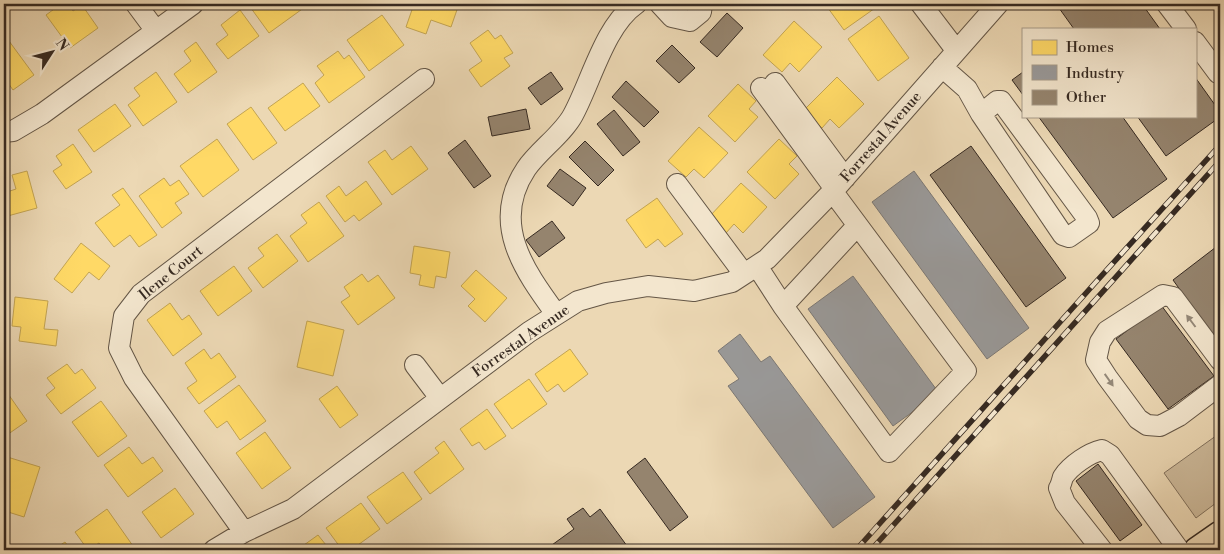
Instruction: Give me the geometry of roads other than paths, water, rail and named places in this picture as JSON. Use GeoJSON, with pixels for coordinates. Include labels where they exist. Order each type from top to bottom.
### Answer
{"type":"FeatureCollection","features":[{"type":"Feature","properties":{"kind":"main road"},"geometry":{"type":"LineString","coordinates":[[1198,550],[1220,534]]}},
{"type":"Feature","properties":{"kind":"street"},"geometry":{"type":"LineString","coordinates":[[136,4],[156,31]]}},
{"type":"Feature","properties":{"kind":"street"},"geometry":{"type":"LineString","coordinates":[[4,132],[13,131],[42,114],[193,4]]}},
{"type":"Feature","properties":{"kind":"street"},"geometry":{"type":"LineString","coordinates":[[556,314],[534,283],[518,254],[510,225],[512,200],[526,170],[572,117],[609,37],[626,11],[636,4]]}},
{"type":"Feature","properties":{"kind":"street"},"geometry":{"type":"LineString","coordinates":[[660,4],[672,17],[690,21],[701,12],[702,4]]}},
{"type":"Feature","properties":{"kind":"street"},"geometry":{"type":"LineString","coordinates":[[921,4],[956,50]]}},
{"type":"Feature","properties":{"kind":"street","name":"Forrestal Avenue"},"geometry":{"type":"LineString","coordinates":[[214,550],[244,532],[293,509],[440,398],[556,314],[578,301],[606,293],[648,286],[694,291],[732,282],[767,259],[837,186],[998,4]]}},
{"type":"Feature","properties":{"kind":"street"},"geometry":{"type":"LineString","coordinates":[[1167,4],[1185,28]]}},
{"type":"Feature","properties":{"kind":"street"},"geometry":{"type":"LineString","coordinates":[[1196,43],[1218,73]]}},
{"type":"Feature","properties":{"kind":"street"},"geometry":{"type":"LineString","coordinates":[[942,67],[967,90],[981,114],[1063,236],[1068,238],[1089,224],[1087,218],[1001,101],[981,114]]}},
{"type":"Feature","properties":{"kind":"street","name":"Ilene Court"},"geometry":{"type":"LineString","coordinates":[[244,532],[134,378],[119,348],[124,316],[141,294],[424,79]]}},
{"type":"Feature","properties":{"kind":"street"},"geometry":{"type":"LineString","coordinates":[[677,184],[783,306],[890,452],[966,371],[858,226],[837,186],[767,84]]}},
{"type":"Feature","properties":{"kind":"street"},"geometry":{"type":"LineString","coordinates":[[783,306],[858,226]]}},
{"type":"Feature","properties":{"kind":"street"},"geometry":{"type":"LineString","coordinates":[[1220,360],[1172,297],[1163,295],[1108,331],[1100,342],[1096,360],[1138,419],[1147,425],[1160,426],[1179,416],[1220,386]]}},
{"type":"Feature","properties":{"kind":"street"},"geometry":{"type":"LineString","coordinates":[[415,365],[440,398]]}},
{"type":"Feature","properties":{"kind":"street"},"geometry":{"type":"LineString","coordinates":[[1102,550],[1065,503],[1060,488],[1064,477],[1077,464],[1093,452],[1102,450],[1110,455],[1179,550]]}},
{"type":"Feature","properties":{"kind":"railway"},"geometry":{"type":"LineString","coordinates":[[856,550],[1220,145]]}},
{"type":"Feature","properties":{"kind":"railway"},"geometry":{"type":"LineString","coordinates":[[871,550],[1220,161]]}}]}
